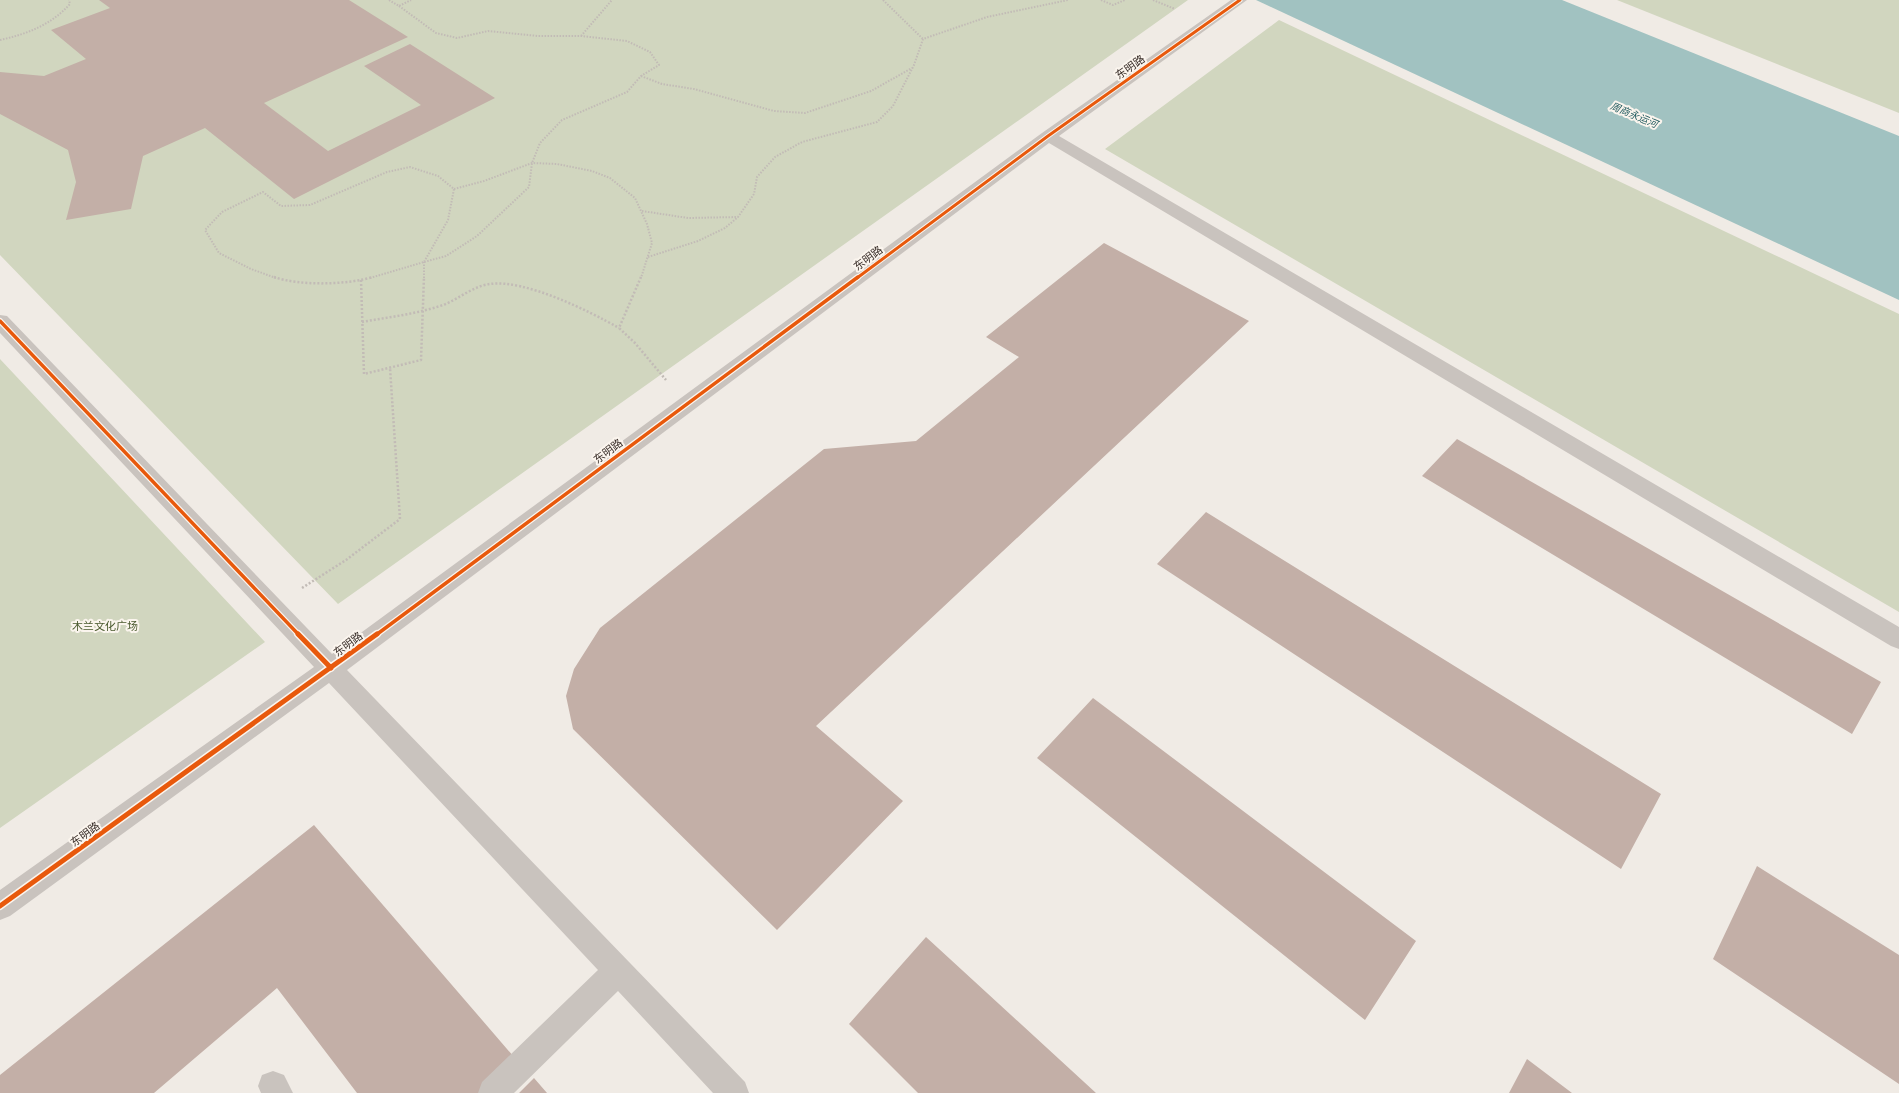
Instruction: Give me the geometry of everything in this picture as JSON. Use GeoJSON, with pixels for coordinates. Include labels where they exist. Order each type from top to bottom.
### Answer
{"type":"FeatureCollection","features":[{"type":"Feature","properties":{"kind":"street","name":"东明路"},"geometry":{"type":"LineString","coordinates":[[0,906],[331,668],[1048,136],[1233,5]]}},
{"type":"Feature","properties":{"kind":"street"},"geometry":{"type":"LineString","coordinates":[[1048,136],[1899,639]]}},
{"type":"Feature","properties":{"kind":"street"},"geometry":{"type":"LineString","coordinates":[[0,321],[734,1093]]}},
{"type":"Feature","properties":{"kind":"street"},"geometry":{"type":"LineString","coordinates":[[493,1093],[618,971]]}},
{"type":"Feature","properties":{"kind":"path"},"geometry":{"type":"LineString","coordinates":[[0,40],[47,26],[63,13],[70,4],[69,0]]}},
{"type":"Feature","properties":{"kind":"path"},"geometry":{"type":"LineString","coordinates":[[390,0],[436,33],[458,38],[488,31],[538,36],[581,36],[627,41],[650,52],[659,65],[641,76],[627,92],[562,120],[540,143],[532,163],[529,187],[477,236],[446,256],[361,280],[324,283],[285,281],[251,269],[219,253],[205,230],[222,212],[263,192],[282,206],[310,205],[387,172],[410,166],[438,176],[454,189]]}},
{"type":"Feature","properties":{"kind":"path"},"geometry":{"type":"LineString","coordinates":[[399,6],[411,0]]}},
{"type":"Feature","properties":{"kind":"path"},"geometry":{"type":"LineString","coordinates":[[581,36],[612,0]]}},
{"type":"Feature","properties":{"kind":"path"},"geometry":{"type":"LineString","coordinates":[[882,0],[923,39]]}},
{"type":"Feature","properties":{"kind":"path"},"geometry":{"type":"LineString","coordinates":[[923,39],[963,24],[998,14],[1052,5],[1068,0]]}},
{"type":"Feature","properties":{"kind":"path"},"geometry":{"type":"LineString","coordinates":[[1101,0],[1113,5],[1125,0]]}},
{"type":"Feature","properties":{"kind":"path"},"geometry":{"type":"LineString","coordinates":[[648,257],[698,241],[725,228],[738,217],[754,194],[757,178],[775,157],[802,142],[877,122],[893,106],[913,68],[923,39]]}},
{"type":"Feature","properties":{"kind":"path"},"geometry":{"type":"LineString","coordinates":[[641,76],[662,84],[694,89],[733,101],[767,109],[805,113],[871,91],[913,68]]}},
{"type":"Feature","properties":{"kind":"path"},"geometry":{"type":"LineString","coordinates":[[454,189],[491,178],[532,163],[557,164],[592,171],[610,178],[635,198],[647,224],[652,243],[643,273],[619,328]]}},
{"type":"Feature","properties":{"kind":"path"},"geometry":{"type":"LineString","coordinates":[[361,280],[364,374],[421,360],[424,263],[448,220],[454,189]]}},
{"type":"Feature","properties":{"kind":"path"},"geometry":{"type":"LineString","coordinates":[[641,211],[688,218],[738,217]]}},
{"type":"Feature","properties":{"kind":"path"},"geometry":{"type":"LineString","coordinates":[[362,322],[423,310],[444,304],[474,290],[492,284],[541,293],[604,319],[619,328],[636,343],[666,381],[689,402]]}},
{"type":"Feature","properties":{"kind":"path"},"geometry":{"type":"LineString","coordinates":[[273,608],[346,560],[400,519],[390,368]]}},
{"type":"Feature","properties":{"kind":"green space"},"geometry":{"type":"Polygon","coordinates":[[[0,0],[1188,0],[338,604],[0,255],[0,0]]]}},
{"type":"Feature","properties":{"kind":"green space"},"geometry":{"type":"Polygon","coordinates":[[[1617,0],[1899,0],[1899,113],[1617,0]]]}},
{"type":"Feature","properties":{"kind":"green space"},"geometry":{"type":"Polygon","coordinates":[[[1279,20],[1899,314],[1899,612],[1105,149],[1279,20]]]}},
{"type":"Feature","properties":{"kind":"green space","name":"木兰文化广场"},"geometry":{"type":"Polygon","coordinates":[[[0,359],[265,642],[0,828],[0,359]]]}},
{"type":"Feature","properties":{"kind":"water","name":"周商永运河"},"geometry":{"type":"Polygon","coordinates":[[[1256,0],[1562,0],[1899,136],[1899,300],[1256,0]]]}},
{"type":"Feature","properties":{"kind":"building"},"geometry":{"type":"Polygon","coordinates":[[[99,0],[349,0],[408,37],[264,103],[328,151],[421,105],[364,66],[410,44],[495,98],[294,199],[205,128],[143,156],[131,209],[66,220],[76,182],[68,150],[0,114],[0,72],[44,76],[86,59],[51,30],[110,8],[99,0]]]}},
{"type":"Feature","properties":{"kind":"building"},"geometry":{"type":"Polygon","coordinates":[[[1104,243],[1249,321],[816,726],[903,801],[777,930],[573,729],[566,696],[574,669],[600,628],[824,449],[916,441],[1019,357],[986,337],[1104,243]]]}},
{"type":"Feature","properties":{"kind":"building"},"geometry":{"type":"Polygon","coordinates":[[[1457,439],[1881,682],[1852,734],[1422,476],[1457,439]]]}},
{"type":"Feature","properties":{"kind":"building"},"geometry":{"type":"Polygon","coordinates":[[[1206,512],[1661,794],[1621,869],[1157,564],[1206,512]]]}},
{"type":"Feature","properties":{"kind":"building"},"geometry":{"type":"Polygon","coordinates":[[[1093,698],[1416,941],[1365,1020],[1037,758],[1093,698]]]}},
{"type":"Feature","properties":{"kind":"building"},"geometry":{"type":"Polygon","coordinates":[[[314,825],[520,1064],[491,1093],[357,1093],[277,988],[154,1093],[0,1093],[0,1075],[314,825]]]}},
{"type":"Feature","properties":{"kind":"building"},"geometry":{"type":"Polygon","coordinates":[[[1757,866],[1899,955],[1899,1084],[1713,959],[1757,866]]]}},
{"type":"Feature","properties":{"kind":"building"},"geometry":{"type":"Polygon","coordinates":[[[926,937],[1096,1093],[918,1093],[849,1024],[926,937]]]}},
{"type":"Feature","properties":{"kind":"building"},"geometry":{"type":"Polygon","coordinates":[[[1527,1059],[1572,1093],[1509,1093],[1527,1059]]]}},
{"type":"Feature","properties":{"kind":"building"},"geometry":{"type":"Polygon","coordinates":[[[534,1078],[547,1093],[519,1093],[534,1078]]]}},
{"type":"Feature","properties":{"kind":"cycle path"},"geometry":{"type":"LineString","coordinates":[[0,906],[331,668],[1048,136],[1240,0]]}},
{"type":"Feature","properties":{"kind":"cycle path"},"geometry":{"type":"LineString","coordinates":[[0,321],[331,668]]}}]}
